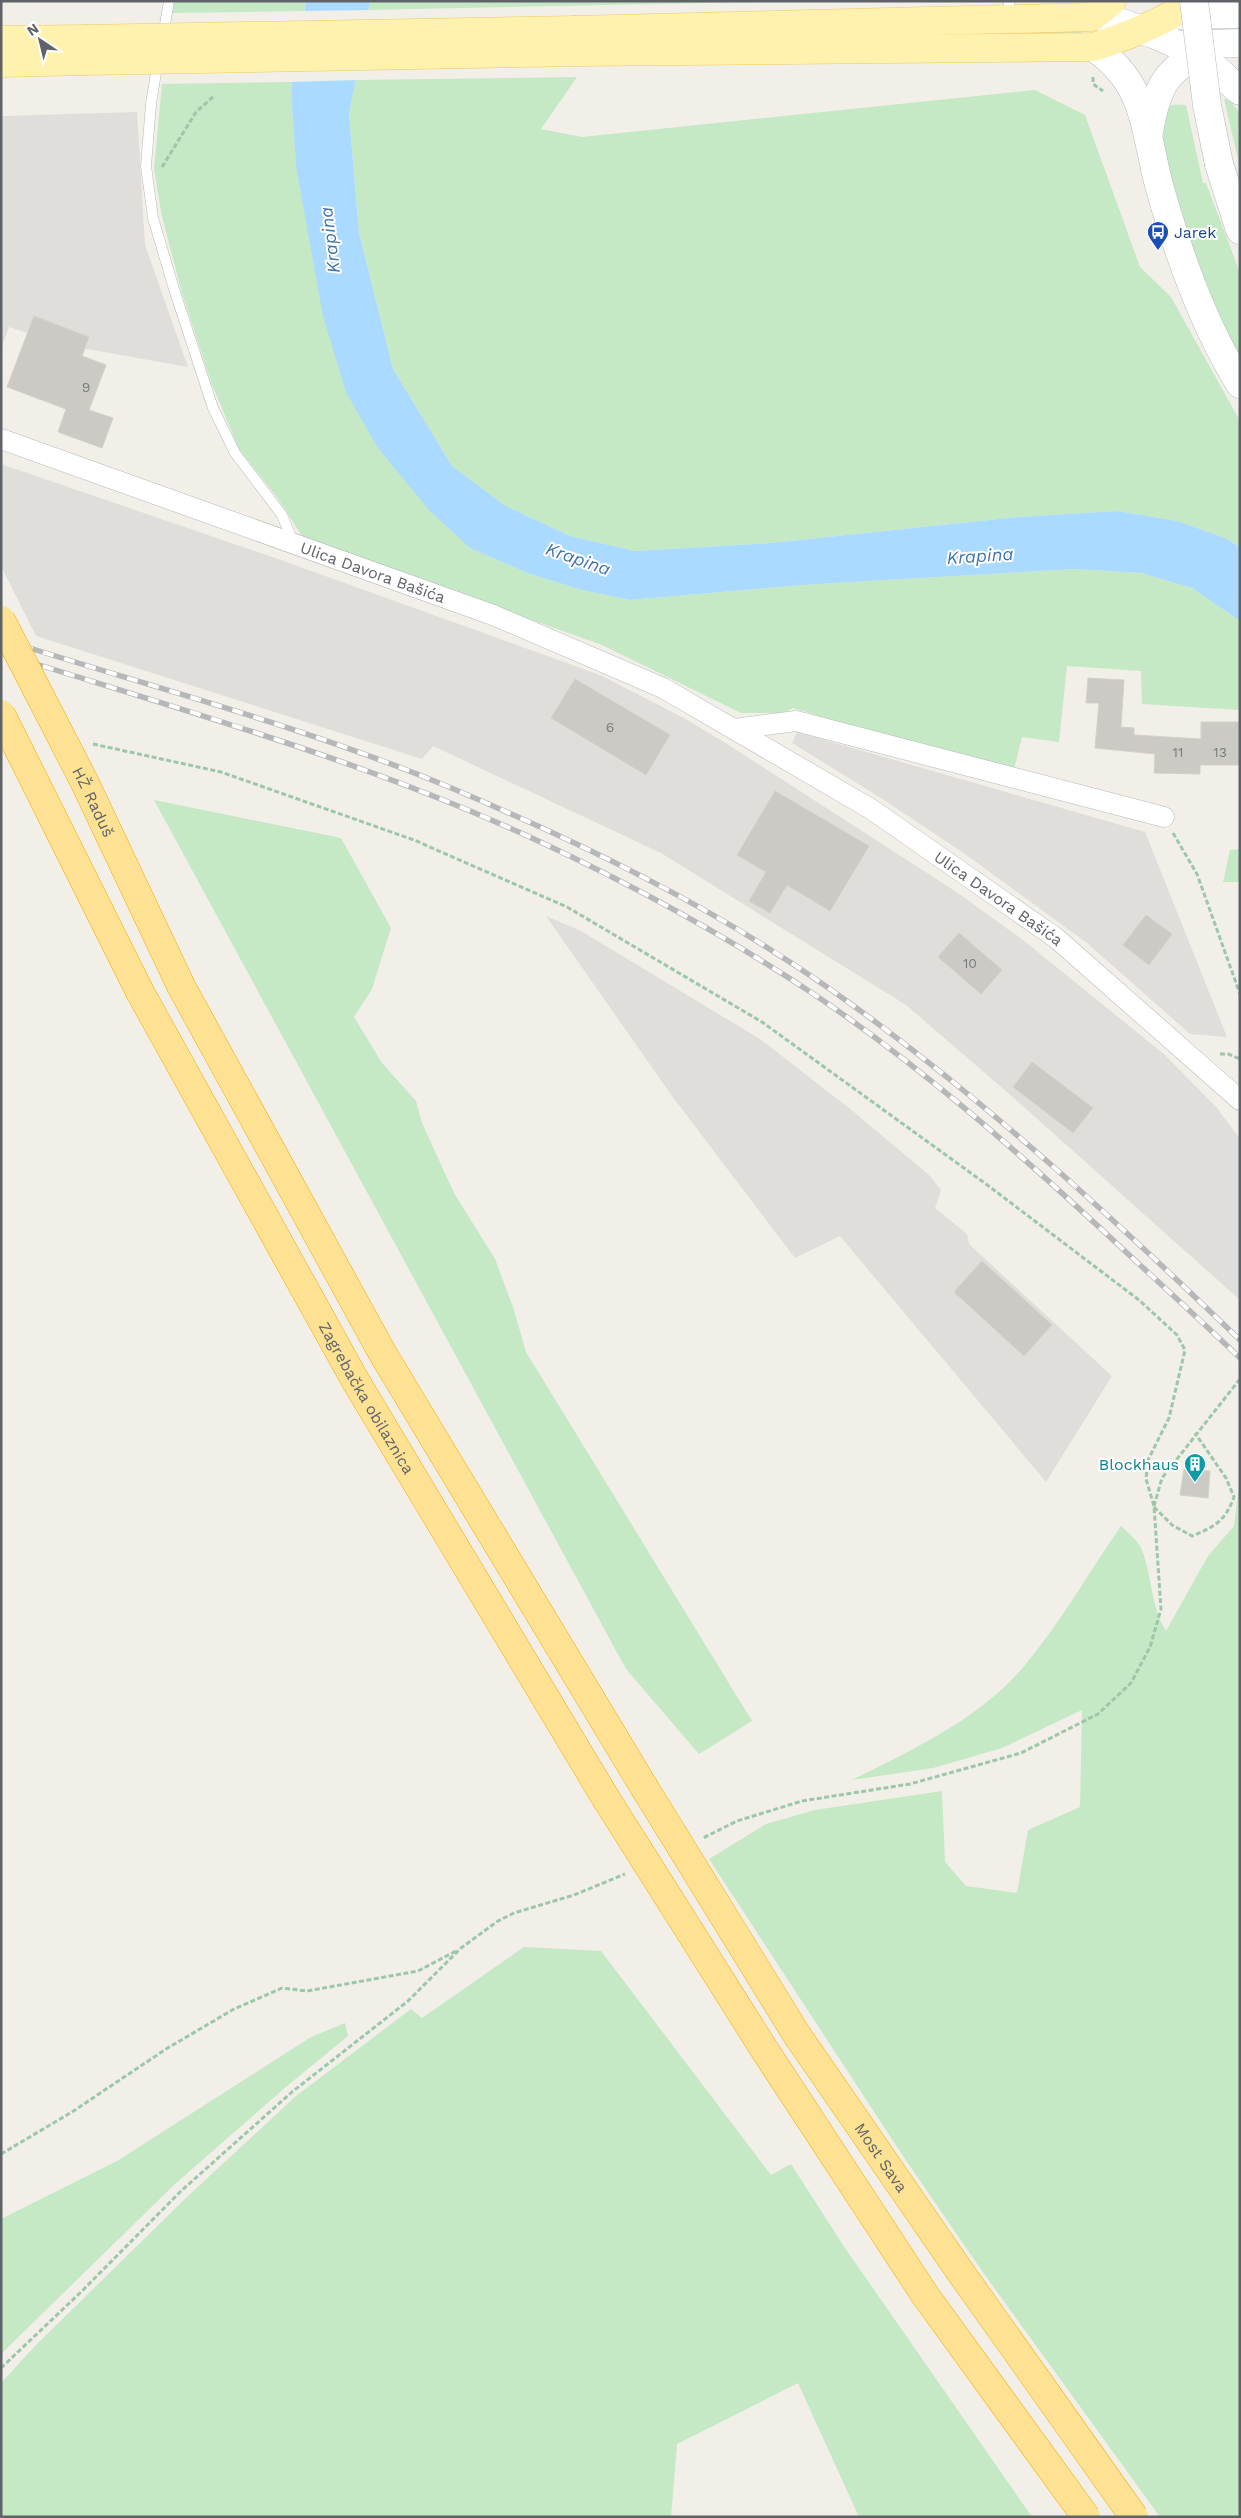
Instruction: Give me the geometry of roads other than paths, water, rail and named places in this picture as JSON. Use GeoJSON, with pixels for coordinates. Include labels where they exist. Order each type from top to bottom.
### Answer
{"type":"FeatureCollection","features":[{"type":"Feature","properties":{"kind":"highway","name":"HŽ Raduš"},"geometry":{"type":"LineString","coordinates":[[1,620],[84,781],[181,986],[383,1354],[644,1787]]}},
{"type":"Feature","properties":{"kind":"highway","name":"Zagrebačka obilaznica"},"geometry":{"type":"LineString","coordinates":[[1,714],[140,992],[355,1380],[605,1797],[924,2295],[1086,2517]]}},
{"type":"Feature","properties":{"kind":"highway","name":"Most Sava"},"geometry":{"type":"LineString","coordinates":[[644,1787],[797,2035],[953,2262],[1134,2517]]}},
{"type":"Feature","properties":{"kind":"main road"},"geometry":{"type":"LineString","coordinates":[[1092,47],[1202,8]]}},
{"type":"Feature","properties":{"kind":"main road"},"geometry":{"type":"LineString","coordinates":[[1202,8],[1205,96],[1219,164],[1240,230]]}},
{"type":"Feature","properties":{"kind":"main road"},"geometry":{"type":"LineString","coordinates":[[577,41],[1009,10],[1102,12],[1202,8],[1240,30]]}},
{"type":"Feature","properties":{"kind":"main road"},"geometry":{"type":"LineString","coordinates":[[1102,12],[1143,30],[1207,47],[1219,72],[1240,91]]}},
{"type":"Feature","properties":{"kind":"main road"},"geometry":{"type":"LineString","coordinates":[[1149,134],[1154,102],[1161,86],[1171,74],[1207,47],[1240,30]]}},
{"type":"Feature","properties":{"kind":"main road"},"geometry":{"type":"LineString","coordinates":[[1,40],[85,50]]}},
{"type":"Feature","properties":{"kind":"main road"},"geometry":{"type":"LineString","coordinates":[[1,63],[85,50],[577,41],[1207,47]]}},
{"type":"Feature","properties":{"kind":"main road"},"geometry":{"type":"LineString","coordinates":[[1092,47],[1114,63],[1124,75],[1139,104],[1149,134],[1160,190],[1175,240],[1210,327],[1240,384]]}},
{"type":"Feature","properties":{"kind":"street","name":"Ulica Davora Bašića"},"geometry":{"type":"LineString","coordinates":[[1,439],[493,616],[662,688],[871,809],[1056,938],[1240,1100]]}},
{"type":"Feature","properties":{"kind":"street"},"geometry":{"type":"LineString","coordinates":[[734,729],[796,721],[1164,817]]}},
{"type":"Feature","properties":{"kind":"lane"},"geometry":{"type":"LineString","coordinates":[[169,1],[151,104],[146,166],[153,218],[213,408],[235,453],[282,515],[295,545]]}},
{"type":"Feature","properties":{"kind":"water","name":"Krapina"},"geometry":{"type":"Polygon","coordinates":[[[306,1],[370,1],[349,114],[359,233],[393,369],[452,466],[504,505],[570,536],[635,551],[771,543],[1019,517],[1118,511],[1177,521],[1223,537],[1240,547],[1240,621],[1192,588],[1141,573],[1074,569],[802,585],[630,600],[582,590],[527,573],[470,548],[429,510],[378,448],[346,392],[323,316],[296,166],[291,92],[306,1]]]}},
{"type":"Feature","properties":{"kind":"railway"},"geometry":{"type":"LineString","coordinates":[[1,639],[227,708],[394,765],[546,830],[690,902],[737,929],[827,987],[936,1068],[989,1111],[1091,1200],[1240,1340]]}},
{"type":"Feature","properties":{"kind":"railway"},"geometry":{"type":"LineString","coordinates":[[1,653],[278,740],[415,789],[483,816],[549,846],[685,916],[751,954],[815,995],[931,1081],[1041,1174],[1240,1358]]}},
{"type":"Feature","properties":{"kind":"place","name":"Jarek"},"geometry":{"type":"Point","coordinates":[1158,251]}},
{"type":"Feature","properties":{"kind":"place","name":"Blockhaus"},"geometry":{"type":"Point","coordinates":[1195,1483]}}]}
